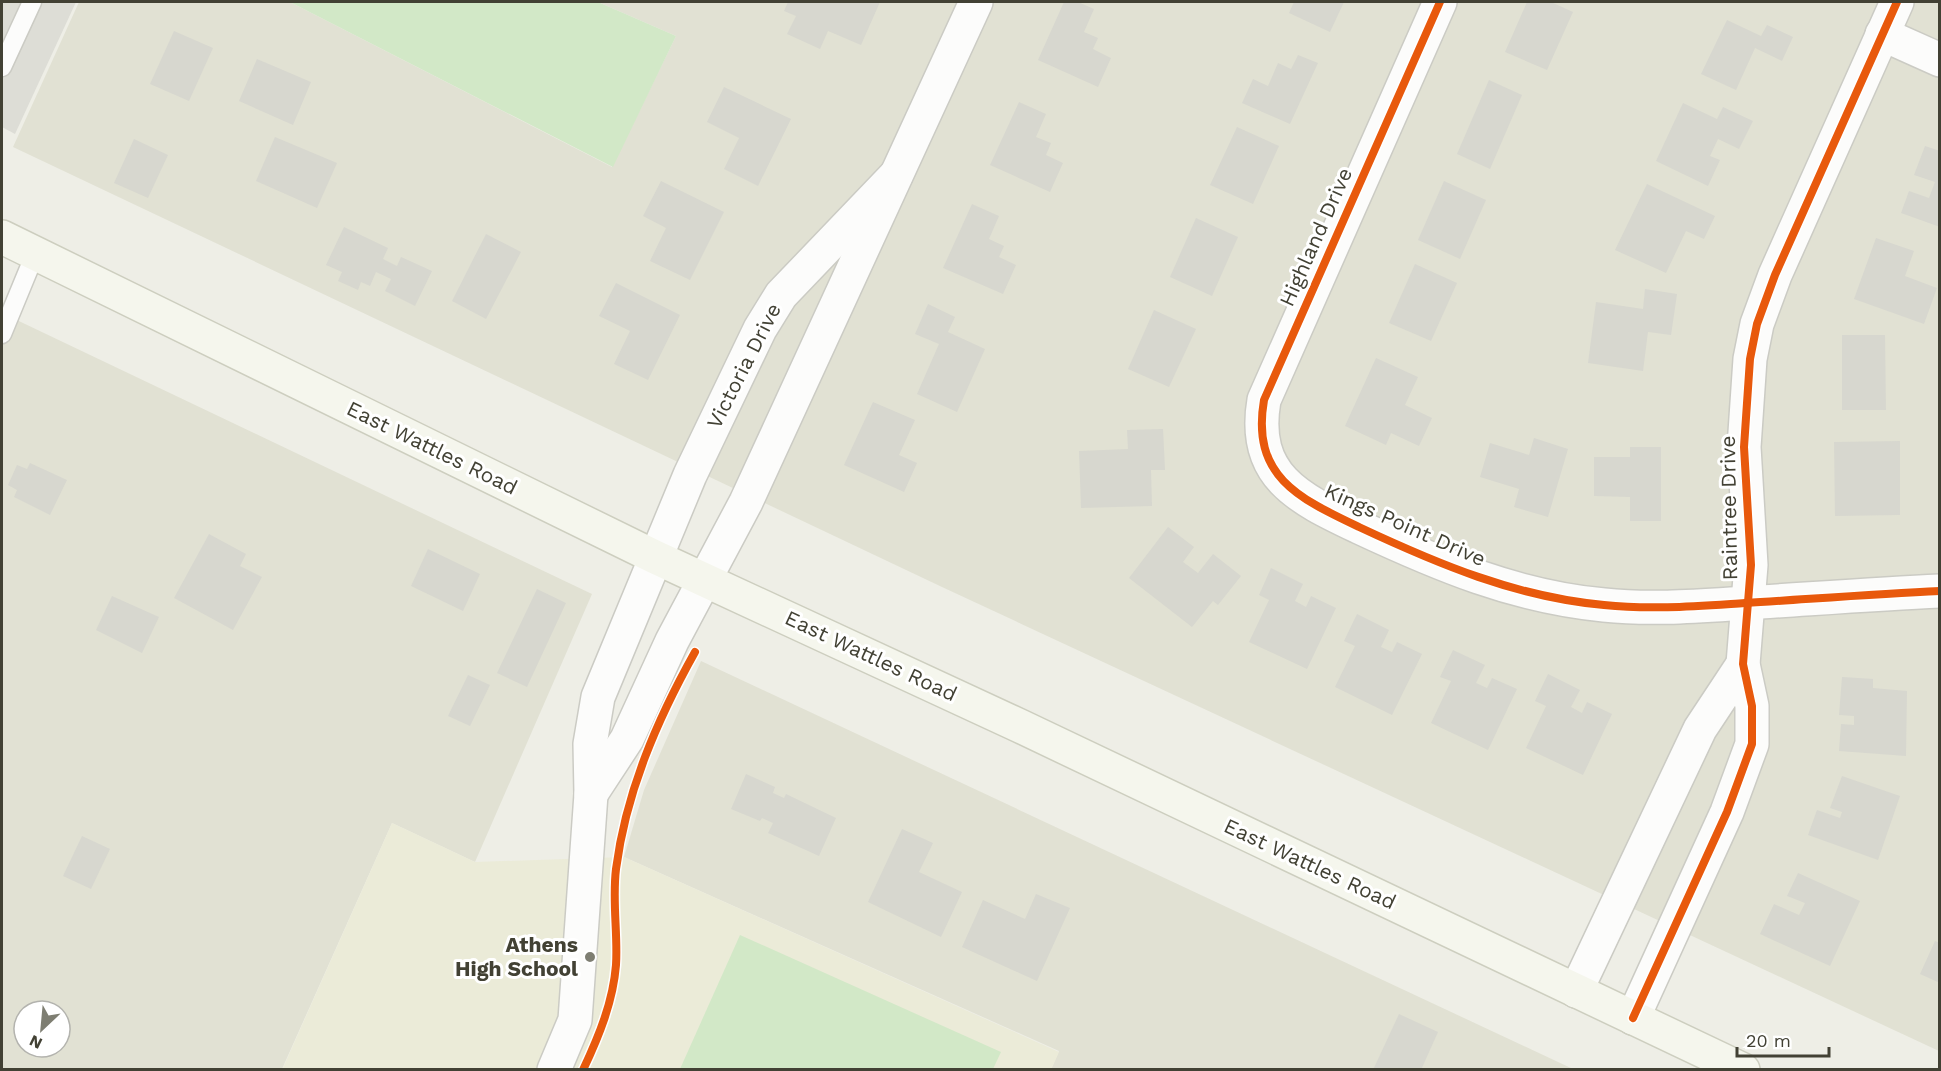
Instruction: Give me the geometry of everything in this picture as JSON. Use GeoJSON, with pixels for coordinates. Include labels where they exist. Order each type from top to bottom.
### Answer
{"type":"FeatureCollection","features":[{"type":"Feature","properties":{"kind":"main road","name":"East Wattles Road"},"geometry":{"type":"LineString","coordinates":[[2,237],[655,557],[1743,1070]]}},
{"type":"Feature","properties":{"kind":"street","name":"Victoria Drive"},"geometry":{"type":"LineString","coordinates":[[591,794],[627,739],[672,641],[746,502],[976,2]]}},
{"type":"Feature","properties":{"kind":"street","name":"Highland Drive"},"geometry":{"type":"LineString","coordinates":[[1289,488],[1275,473],[1262,441],[1261,420],[1264,400],[1440,2]]}},
{"type":"Feature","properties":{"kind":"street","name":"Raintree Drive"},"geometry":{"type":"LineString","coordinates":[[1633,1018],[1741,779],[1752,744],[1752,706],[1743,664],[1750,565],[1744,447],[1749,359],[1757,324],[1775,275],[1897,2]]}},
{"type":"Feature","properties":{"kind":"street"},"geometry":{"type":"LineString","coordinates":[[1882,34],[1940,60]]}},
{"type":"Feature","properties":{"kind":"street","name":"Victoria Drive"},"geometry":{"type":"LineString","coordinates":[[554,1070],[575,1020],[591,794],[590,744],[598,697],[694,466],[750,350],[781,295],[896,175]]}},
{"type":"Feature","properties":{"kind":"street","name":"Kings Point Drive"},"geometry":{"type":"LineString","coordinates":[[1289,488],[1329,513],[1441,565],[1507,587],[1604,605],[1653,607],[1940,591]]}},
{"type":"Feature","properties":{"kind":"street","name":"Raintree Drive"},"geometry":{"type":"LineString","coordinates":[[1576,991],[1700,729],[1743,664]]}},
{"type":"Feature","properties":{"kind":"lane"},"geometry":{"type":"LineString","coordinates":[[2,67],[32,2]]}},
{"type":"Feature","properties":{"kind":"lane"},"geometry":{"type":"LineString","coordinates":[[2,334],[35,254]]}},
{"type":"Feature","properties":{"kind":"shaded area"},"geometry":{"type":"Polygon","coordinates":[[[2,2],[76,2],[15,134],[2,127],[2,2]]]}},
{"type":"Feature","properties":{"kind":"shaded area"},"geometry":{"type":"Polygon","coordinates":[[[79,2],[290,2],[612,167],[676,36],[598,2],[1939,2],[1939,1051],[942,587],[13,147],[79,2]]]}},
{"type":"Feature","properties":{"kind":"shaded area"},"geometry":{"type":"Polygon","coordinates":[[[2,313],[592,594],[475,862],[392,823],[282,1069],[2,1069],[2,313]]]}},
{"type":"Feature","properties":{"kind":"shaded area"},"geometry":{"type":"Polygon","coordinates":[[[701,661],[1573,1069],[1051,1069],[1059,1051],[624,857],[644,790],[701,661]]]}},
{"type":"Feature","properties":{"kind":"shaded area","name":"Athens High School"},"geometry":{"type":"Polygon","coordinates":[[[392,823],[475,862],[624,857],[1059,1052],[1051,1070],[282,1070],[392,823]]]}},
{"type":"Feature","properties":{"kind":"green space"},"geometry":{"type":"Polygon","coordinates":[[[290,2],[598,2],[676,36],[613,167],[290,2]]]}},
{"type":"Feature","properties":{"kind":"green space"},"geometry":{"type":"Polygon","coordinates":[[[740,935],[1001,1052],[993,1069],[680,1069],[740,935]]]}},
{"type":"Feature","properties":{"kind":"building"},"geometry":{"type":"Polygon","coordinates":[[[788,2],[880,2],[861,45],[828,31],[820,49],[787,34],[796,16],[784,11],[788,2]]]}},
{"type":"Feature","properties":{"kind":"building"},"geometry":{"type":"Polygon","coordinates":[[[1064,2],[1078,2],[1094,9],[1084,32],[1098,38],[1093,49],[1111,58],[1098,87],[1038,60],[1064,2]]]}},
{"type":"Feature","properties":{"kind":"building"},"geometry":{"type":"Polygon","coordinates":[[[1294,2],[1344,2],[1330,32],[1289,13],[1294,2]]]}},
{"type":"Feature","properties":{"kind":"building"},"geometry":{"type":"Polygon","coordinates":[[[1527,2],[1551,2],[1573,12],[1547,70],[1505,52],[1527,2]]]}},
{"type":"Feature","properties":{"kind":"building"},"geometry":{"type":"Polygon","coordinates":[[[1727,20],[1761,36],[1767,25],[1793,37],[1782,61],[1755,48],[1736,90],[1701,74],[1727,20]]]}},
{"type":"Feature","properties":{"kind":"building"},"geometry":{"type":"Polygon","coordinates":[[[174,31],[213,48],[189,101],[150,84],[174,31]]]}},
{"type":"Feature","properties":{"kind":"building"},"geometry":{"type":"Polygon","coordinates":[[[1298,55],[1318,63],[1290,124],[1242,103],[1253,79],[1268,86],[1278,63],[1291,69],[1298,55]]]}},
{"type":"Feature","properties":{"kind":"building"},"geometry":{"type":"Polygon","coordinates":[[[257,59],[311,82],[293,125],[239,101],[257,59]]]}},
{"type":"Feature","properties":{"kind":"building"},"geometry":{"type":"Polygon","coordinates":[[[1489,80],[1522,95],[1490,169],[1457,154],[1489,80]]]}},
{"type":"Feature","properties":{"kind":"building"},"geometry":{"type":"Polygon","coordinates":[[[724,87],[791,119],[758,186],[724,169],[739,138],[707,122],[724,87]]]}},
{"type":"Feature","properties":{"kind":"building"},"geometry":{"type":"Polygon","coordinates":[[[1019,102],[1046,114],[1036,137],[1051,143],[1046,155],[1063,163],[1050,192],[990,165],[1019,102]]]}},
{"type":"Feature","properties":{"kind":"building"},"geometry":{"type":"Polygon","coordinates":[[[1683,103],[1717,119],[1723,107],[1753,121],[1739,149],[1718,139],[1710,156],[1720,160],[1708,186],[1656,161],[1683,103]]]}},
{"type":"Feature","properties":{"kind":"building"},"geometry":{"type":"Polygon","coordinates":[[[1237,127],[1279,146],[1253,204],[1210,185],[1237,127]]]}},
{"type":"Feature","properties":{"kind":"building"},"geometry":{"type":"Polygon","coordinates":[[[275,137],[337,163],[317,208],[256,181],[275,137]]]}},
{"type":"Feature","properties":{"kind":"building"},"geometry":{"type":"Polygon","coordinates":[[[134,139],[168,155],[148,198],[114,183],[134,139]]]}},
{"type":"Feature","properties":{"kind":"building"},"geometry":{"type":"Polygon","coordinates":[[[1925,146],[1940,151],[1940,227],[1901,213],[1909,191],[1929,198],[1935,182],[1914,175],[1925,146]]]}},
{"type":"Feature","properties":{"kind":"building"},"geometry":{"type":"Polygon","coordinates":[[[661,181],[724,212],[690,280],[650,261],[666,228],[643,216],[661,181]]]}},
{"type":"Feature","properties":{"kind":"building"},"geometry":{"type":"Polygon","coordinates":[[[1444,181],[1486,200],[1460,259],[1418,240],[1444,181]]]}},
{"type":"Feature","properties":{"kind":"building"},"geometry":{"type":"Polygon","coordinates":[[[1647,184],[1715,216],[1704,239],[1686,231],[1666,273],[1615,250],[1647,184]]]}},
{"type":"Feature","properties":{"kind":"building"},"geometry":{"type":"Polygon","coordinates":[[[972,204],[999,216],[989,239],[1004,246],[999,257],[1016,265],[1003,294],[943,268],[972,204]]]}},
{"type":"Feature","properties":{"kind":"building"},"geometry":{"type":"Polygon","coordinates":[[[1196,218],[1238,237],[1212,296],[1170,277],[1196,218]]]}},
{"type":"Feature","properties":{"kind":"building"},"geometry":{"type":"Polygon","coordinates":[[[344,227],[388,248],[383,259],[397,266],[401,257],[432,271],[415,306],[385,291],[391,279],[376,272],[370,286],[361,282],[358,290],[338,281],[342,272],[326,265],[344,227]]]}},
{"type":"Feature","properties":{"kind":"building"},"geometry":{"type":"Polygon","coordinates":[[[486,234],[521,252],[486,319],[452,301],[486,234]]]}},
{"type":"Feature","properties":{"kind":"building"},"geometry":{"type":"Polygon","coordinates":[[[1876,238],[1914,251],[1905,276],[1937,288],[1924,324],[1854,299],[1876,238]]]}},
{"type":"Feature","properties":{"kind":"building"},"geometry":{"type":"Polygon","coordinates":[[[1415,264],[1457,283],[1431,341],[1389,323],[1415,264]]]}},
{"type":"Feature","properties":{"kind":"building"},"geometry":{"type":"Polygon","coordinates":[[[616,283],[680,315],[648,380],[614,364],[630,331],[599,316],[616,283]]]}},
{"type":"Feature","properties":{"kind":"building"},"geometry":{"type":"Polygon","coordinates":[[[1645,289],[1677,294],[1671,335],[1648,332],[1643,371],[1588,363],[1596,302],[1643,309],[1645,289]]]}},
{"type":"Feature","properties":{"kind":"building"},"geometry":{"type":"Polygon","coordinates":[[[928,304],[955,317],[948,332],[985,349],[957,412],[917,394],[939,344],[915,334],[928,304]]]}},
{"type":"Feature","properties":{"kind":"building"},"geometry":{"type":"Polygon","coordinates":[[[1154,310],[1196,329],[1169,387],[1128,369],[1154,310]]]}},
{"type":"Feature","properties":{"kind":"building"},"geometry":{"type":"Polygon","coordinates":[[[1842,335],[1885,335],[1886,410],[1842,410],[1842,335]]]}},
{"type":"Feature","properties":{"kind":"building"},"geometry":{"type":"Polygon","coordinates":[[[1376,358],[1418,377],[1405,405],[1432,418],[1419,446],[1391,433],[1386,445],[1345,426],[1376,358]]]}},
{"type":"Feature","properties":{"kind":"building"},"geometry":{"type":"Polygon","coordinates":[[[873,402],[915,420],[899,455],[917,463],[904,492],[844,465],[873,402]]]}},
{"type":"Feature","properties":{"kind":"building"},"geometry":{"type":"Polygon","coordinates":[[[1163,429],[1165,470],[1151,470],[1152,506],[1081,508],[1079,451],[1128,449],[1127,430],[1163,429]]]}},
{"type":"Feature","properties":{"kind":"building"},"geometry":{"type":"Polygon","coordinates":[[[1534,438],[1568,449],[1548,517],[1514,507],[1519,489],[1480,477],[1490,443],[1529,455],[1534,438]]]}},
{"type":"Feature","properties":{"kind":"building"},"geometry":{"type":"Polygon","coordinates":[[[1900,441],[1900,515],[1835,516],[1834,442],[1900,441]]]}},
{"type":"Feature","properties":{"kind":"building"},"geometry":{"type":"Polygon","coordinates":[[[1630,447],[1661,447],[1661,521],[1630,521],[1630,497],[1594,496],[1594,457],[1630,457],[1630,447]]]}},
{"type":"Feature","properties":{"kind":"building"},"geometry":{"type":"Polygon","coordinates":[[[30,463],[67,480],[50,515],[14,497],[17,490],[8,485],[17,465],[27,469],[30,463]]]}},
{"type":"Feature","properties":{"kind":"building"},"geometry":{"type":"Polygon","coordinates":[[[1168,527],[1194,547],[1183,562],[1198,573],[1213,554],[1241,576],[1218,605],[1213,601],[1192,627],[1129,578],[1168,527]]]}},
{"type":"Feature","properties":{"kind":"building"},"geometry":{"type":"Polygon","coordinates":[[[209,534],[246,554],[240,566],[262,577],[233,630],[174,598],[209,534]]]}},
{"type":"Feature","properties":{"kind":"building"},"geometry":{"type":"Polygon","coordinates":[[[428,549],[480,574],[463,611],[411,586],[428,549]]]}},
{"type":"Feature","properties":{"kind":"building"},"geometry":{"type":"Polygon","coordinates":[[[1271,568],[1303,584],[1295,601],[1306,607],[1311,596],[1336,608],[1307,669],[1249,642],[1269,600],[1259,595],[1271,568]]]}},
{"type":"Feature","properties":{"kind":"building"},"geometry":{"type":"Polygon","coordinates":[[[537,589],[566,603],[527,687],[497,673],[537,589]]]}},
{"type":"Feature","properties":{"kind":"building"},"geometry":{"type":"Polygon","coordinates":[[[112,596],[159,617],[142,653],[96,630],[112,596]]]}},
{"type":"Feature","properties":{"kind":"building"},"geometry":{"type":"Polygon","coordinates":[[[1357,614],[1389,630],[1381,647],[1392,652],[1397,642],[1422,654],[1392,715],[1335,687],[1355,646],[1344,641],[1357,614]]]}},
{"type":"Feature","properties":{"kind":"building"},"geometry":{"type":"Polygon","coordinates":[[[1453,650],[1485,665],[1476,683],[1487,688],[1492,678],[1517,689],[1488,750],[1431,723],[1451,681],[1440,677],[1453,650]]]}},
{"type":"Feature","properties":{"kind":"building"},"geometry":{"type":"Polygon","coordinates":[[[1548,674],[1580,690],[1571,707],[1582,713],[1587,702],[1612,714],[1583,775],[1526,748],[1546,706],[1535,701],[1548,674]]]}},
{"type":"Feature","properties":{"kind":"building"},"geometry":{"type":"Polygon","coordinates":[[[468,675],[490,685],[470,726],[448,716],[468,675]]]}},
{"type":"Feature","properties":{"kind":"building"},"geometry":{"type":"Polygon","coordinates":[[[1842,677],[1873,679],[1873,688],[1907,691],[1906,756],[1839,751],[1841,724],[1854,725],[1854,716],[1839,715],[1842,677]]]}},
{"type":"Feature","properties":{"kind":"building"},"geometry":{"type":"Polygon","coordinates":[[[746,774],[775,787],[773,793],[784,798],[786,794],[836,818],[819,856],[768,833],[773,823],[762,818],[760,821],[731,809],[746,774]]]}},
{"type":"Feature","properties":{"kind":"building"},"geometry":{"type":"Polygon","coordinates":[[[1842,776],[1900,796],[1878,860],[1808,835],[1817,810],[1840,818],[1842,812],[1830,808],[1842,776]]]}},
{"type":"Feature","properties":{"kind":"building"},"geometry":{"type":"Polygon","coordinates":[[[902,829],[933,843],[919,872],[962,892],[941,937],[868,902],[902,829]]]}},
{"type":"Feature","properties":{"kind":"building"},"geometry":{"type":"Polygon","coordinates":[[[82,836],[110,849],[91,889],[63,876],[82,836]]]}},
{"type":"Feature","properties":{"kind":"building"},"geometry":{"type":"Polygon","coordinates":[[[1798,873],[1860,901],[1830,966],[1760,934],[1774,904],[1799,915],[1805,903],[1787,896],[1798,873]]]}},
{"type":"Feature","properties":{"kind":"building"},"geometry":{"type":"Polygon","coordinates":[[[1036,894],[1070,908],[1037,981],[962,947],[983,900],[1025,919],[1036,894]]]}},
{"type":"Feature","properties":{"kind":"building"},"geometry":{"type":"Polygon","coordinates":[[[1935,941],[1940,943],[1940,983],[1920,974],[1935,941]]]}},
{"type":"Feature","properties":{"kind":"building"},"geometry":{"type":"Polygon","coordinates":[[[1399,1014],[1438,1032],[1421,1070],[1373,1070],[1399,1014]]]}},
{"type":"Feature","properties":{"kind":"cycle path"},"geometry":{"type":"LineString","coordinates":[[1440,2],[1264,400],[1262,426],[1265,448],[1272,466],[1284,481],[1317,506],[1418,554],[1509,587],[1571,601],[1604,605],[1674,607],[1940,591]]}},
{"type":"Feature","properties":{"kind":"cycle path"},"geometry":{"type":"LineString","coordinates":[[1633,1018],[1727,812],[1752,744],[1752,706],[1743,664],[1751,565],[1744,447],[1750,359],[1757,324],[1775,275],[1897,2]]}},
{"type":"Feature","properties":{"kind":"cycle path"},"geometry":{"type":"LineString","coordinates":[[583,1070],[604,1019],[612,992],[616,965],[615,881],[627,812],[656,730],[695,652]]}},
{"type":"Feature","properties":{"kind":"place","name":"Athens High School"},"geometry":{"type":"Point","coordinates":[590,957]}}]}
